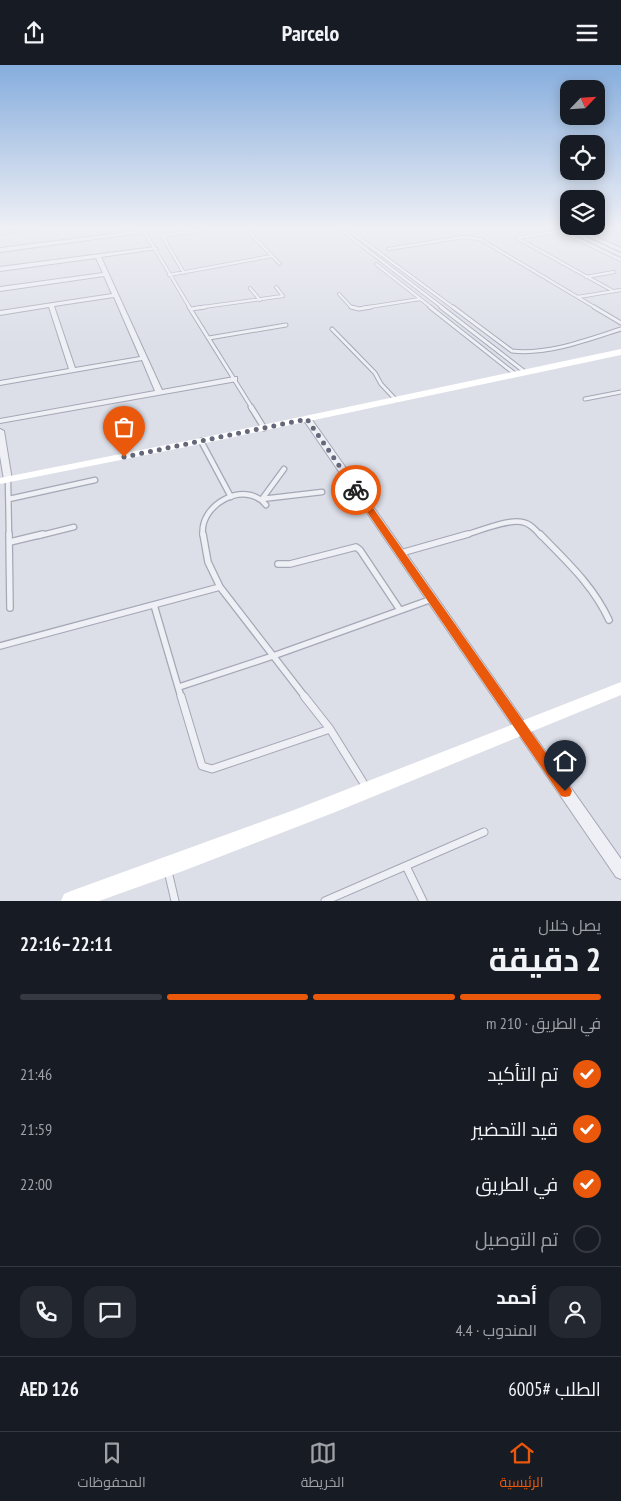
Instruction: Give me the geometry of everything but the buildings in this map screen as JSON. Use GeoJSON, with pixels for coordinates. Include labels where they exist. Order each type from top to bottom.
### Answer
{"type":"FeatureCollection","features":[{"type":"Feature","properties":{"kind":"street"},"geometry":{"type":"LineString","coordinates":[[103,268],[159,391]]}},
{"type":"Feature","properties":{"kind":"street"},"geometry":{"type":"LineString","coordinates":[[0,289],[106,274]]}},
{"type":"Feature","properties":{"kind":"street"},"geometry":{"type":"LineString","coordinates":[[0,313],[116,295]]}},
{"type":"Feature","properties":{"kind":"street"},"geometry":{"type":"LineString","coordinates":[[51,305],[73,371]]}},
{"type":"Feature","properties":{"kind":"street"},"geometry":{"type":"LineString","coordinates":[[0,431],[4,480],[264,428],[621,352]]}},
{"type":"Feature","properties":{"kind":"street"},"geometry":{"type":"LineString","coordinates":[[0,383],[144,358]]}},
{"type":"Feature","properties":{"kind":"street"},"geometry":{"type":"LineString","coordinates":[[0,421],[234,379]]}},
{"type":"Feature","properties":{"kind":"street"},"geometry":{"type":"LineString","coordinates":[[307,419],[621,872]]}},
{"type":"Feature","properties":{"kind":"street"},"geometry":{"type":"LineString","coordinates":[[71,901],[167,868],[368,791],[521,727],[619,692]]}},
{"type":"Feature","properties":{"kind":"lane"},"geometry":{"type":"LineString","coordinates":[[165,268],[264,428]]}},
{"type":"Feature","properties":{"kind":"lane"},"geometry":{"type":"LineString","coordinates":[[181,268],[184,273]]}},
{"type":"Feature","properties":{"kind":"lane"},"geometry":{"type":"LineString","coordinates":[[169,275],[210,268]]}},
{"type":"Feature","properties":{"kind":"lane"},"geometry":{"type":"LineString","coordinates":[[380,268],[520,373]]}},
{"type":"Feature","properties":{"kind":"lane"},"geometry":{"type":"LineString","coordinates":[[389,268],[520,373]]}},
{"type":"Feature","properties":{"kind":"lane"},"geometry":{"type":"LineString","coordinates":[[400,268],[512,351],[525,353],[588,340],[621,329]]}},
{"type":"Feature","properties":{"kind":"lane"},"geometry":{"type":"LineString","coordinates":[[528,268],[621,323]]}},
{"type":"Feature","properties":{"kind":"lane"},"geometry":{"type":"LineString","coordinates":[[570,268],[613,291]]}},
{"type":"Feature","properties":{"kind":"lane"},"geometry":{"type":"LineString","coordinates":[[586,277],[614,272]]}},
{"type":"Feature","properties":{"kind":"lane"},"geometry":{"type":"LineString","coordinates":[[250,287],[260,300]]}},
{"type":"Feature","properties":{"kind":"lane"},"geometry":{"type":"LineString","coordinates":[[191,309],[283,296],[276,287]]}},
{"type":"Feature","properties":{"kind":"lane"},"geometry":{"type":"LineString","coordinates":[[578,297],[621,290]]}},
{"type":"Feature","properties":{"kind":"lane"},"geometry":{"type":"LineString","coordinates":[[339,294],[351,307],[359,309],[420,299]]}},
{"type":"Feature","properties":{"kind":"lane"},"geometry":{"type":"LineString","coordinates":[[209,338],[286,325]]}},
{"type":"Feature","properties":{"kind":"lane"},"geometry":{"type":"LineString","coordinates":[[332,329],[375,373],[381,384],[396,400]]}},
{"type":"Feature","properties":{"kind":"lane"},"geometry":{"type":"LineString","coordinates":[[585,399],[621,392]]}},
{"type":"Feature","properties":{"kind":"lane"},"geometry":{"type":"LineString","coordinates":[[201,441],[231,497]]}},
{"type":"Feature","properties":{"kind":"lane"},"geometry":{"type":"LineString","coordinates":[[262,499],[284,469]]}},
{"type":"Feature","properties":{"kind":"lane"},"geometry":{"type":"LineString","coordinates":[[4,480],[9,499],[10,608]]}},
{"type":"Feature","properties":{"kind":"lane"},"geometry":{"type":"LineString","coordinates":[[9,499],[95,480]]}},
{"type":"Feature","properties":{"kind":"lane"},"geometry":{"type":"LineString","coordinates":[[322,492],[262,499],[253,496],[231,497],[215,505],[202,527],[208,562],[220,587],[330,729],[368,791]]}},
{"type":"Feature","properties":{"kind":"lane"},"geometry":{"type":"LineString","coordinates":[[262,499],[266,505]]}},
{"type":"Feature","properties":{"kind":"lane"},"geometry":{"type":"LineString","coordinates":[[400,554],[515,521],[524,522],[533,527],[590,588],[602,603],[609,620]]}},
{"type":"Feature","properties":{"kind":"lane"},"geometry":{"type":"LineString","coordinates":[[10,542],[74,527]]}},
{"type":"Feature","properties":{"kind":"lane"},"geometry":{"type":"LineString","coordinates":[[278,565],[290,564],[356,547],[360,550],[400,610]]}},
{"type":"Feature","properties":{"kind":"lane"},"geometry":{"type":"LineString","coordinates":[[0,646],[220,587]]}},
{"type":"Feature","properties":{"kind":"lane"},"geometry":{"type":"LineString","coordinates":[[179,687],[274,656],[432,599]]}},
{"type":"Feature","properties":{"kind":"lane"},"geometry":{"type":"LineString","coordinates":[[154,605],[200,764],[208,769],[330,729]]}},
{"type":"Feature","properties":{"kind":"lane"},"geometry":{"type":"LineString","coordinates":[[325,901],[484,832]]}},
{"type":"Feature","properties":{"kind":"lane"},"geometry":{"type":"LineString","coordinates":[[406,866],[423,901]]}},
{"type":"Feature","properties":{"kind":"lane"},"geometry":{"type":"LineString","coordinates":[[167,868],[175,901]]}},
{"type":"Feature","properties":{"kind":"way so far"},"geometry":{"type":"LineString","coordinates":[[124,457],[307,419],[356,490]]}},
{"type":"Feature","properties":{"kind":"route"},"geometry":{"type":"LineString","coordinates":[[356,490],[565,791]]}}]}
